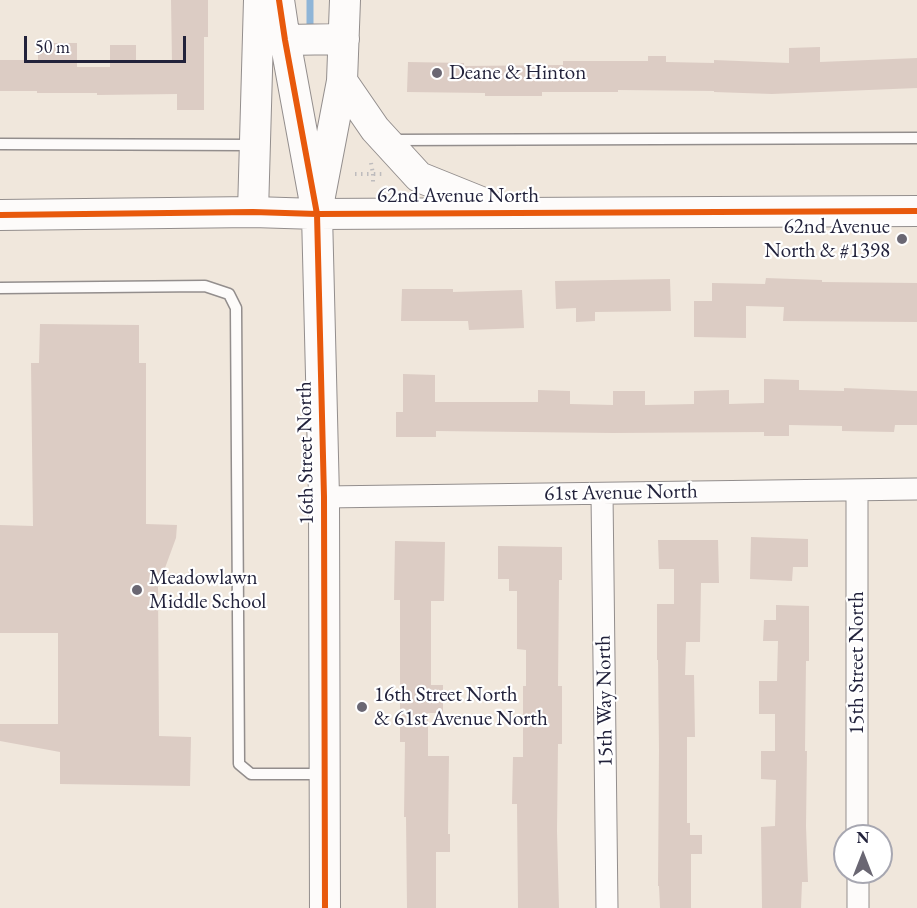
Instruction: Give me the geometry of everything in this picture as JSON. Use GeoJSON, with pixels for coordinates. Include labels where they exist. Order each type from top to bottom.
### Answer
{"type":"FeatureCollection","features":[{"type":"Feature","properties":{"kind":"street"},"geometry":{"type":"LineString","coordinates":[[253,212],[259,0]]}},
{"type":"Feature","properties":{"kind":"street","name":"16th Street North"},"geometry":{"type":"LineString","coordinates":[[279,0],[317,214],[324,497],[325,908]]}},
{"type":"Feature","properties":{"kind":"street","name":"16th Street North"},"geometry":{"type":"LineString","coordinates":[[317,214],[342,81],[345,0]]}},
{"type":"Feature","properties":{"kind":"street"},"geometry":{"type":"LineString","coordinates":[[285,40],[344,39]]}},
{"type":"Feature","properties":{"kind":"street"},"geometry":{"type":"LineString","coordinates":[[342,81],[375,129],[419,177],[504,212]]}},
{"type":"Feature","properties":{"kind":"street","name":"62nd Avenue North"},"geometry":{"type":"LineString","coordinates":[[0,215],[253,212],[317,214],[917,211]]}},
{"type":"Feature","properties":{"kind":"street","name":"61st Avenue North"},"geometry":{"type":"LineString","coordinates":[[324,497],[917,489]]}},
{"type":"Feature","properties":{"kind":"street","name":"15th Street North"},"geometry":{"type":"LineString","coordinates":[[856,490],[857,824]]}},
{"type":"Feature","properties":{"kind":"street","name":"15th Way North"},"geometry":{"type":"LineString","coordinates":[[602,494],[607,908]]}},
{"type":"Feature","properties":{"kind":"street"},"geometry":{"type":"LineString","coordinates":[[858,884],[858,908]]}},
{"type":"Feature","properties":{"kind":"lane"},"geometry":{"type":"LineString","coordinates":[[384,140],[917,138]]}},
{"type":"Feature","properties":{"kind":"lane"},"geometry":{"type":"LineString","coordinates":[[0,144],[254,145]]}},
{"type":"Feature","properties":{"kind":"lane"},"geometry":{"type":"LineString","coordinates":[[0,288],[205,286],[229,294],[236,308],[239,764],[251,774],[325,774]]}},
{"type":"Feature","properties":{"kind":"path"},"geometry":{"type":"LineString","coordinates":[[355,174],[373,174],[373,185]]}},
{"type":"Feature","properties":{"kind":"building"},"geometry":{"type":"Polygon","coordinates":[[[171,0],[208,0],[208,37],[204,37],[204,110],[177,110],[177,94],[97,95],[97,93],[0,91],[0,60],[38,60],[38,43],[77,43],[77,67],[110,67],[110,45],[136,45],[136,63],[172,63],[171,0]]]}},
{"type":"Feature","properties":{"kind":"building"},"geometry":{"type":"Polygon","coordinates":[[[820,47],[820,62],[917,58],[917,88],[772,94],[618,90],[618,92],[542,92],[542,96],[407,92],[408,62],[464,63],[464,66],[563,65],[563,61],[648,61],[648,56],[666,56],[666,62],[714,63],[714,60],[789,63],[789,48],[820,47]]]}},
{"type":"Feature","properties":{"kind":"building"},"geometry":{"type":"Polygon","coordinates":[[[766,278],[822,280],[822,282],[917,283],[917,322],[783,321],[784,307],[746,306],[746,338],[694,337],[694,301],[712,301],[712,283],[765,284],[766,278]]]}},
{"type":"Feature","properties":{"kind":"building"},"geometry":{"type":"Polygon","coordinates":[[[670,279],[671,311],[595,312],[595,321],[576,322],[576,308],[556,309],[555,281],[670,279]]]}},
{"type":"Feature","properties":{"kind":"building"},"geometry":{"type":"Polygon","coordinates":[[[402,289],[453,289],[453,292],[522,290],[524,328],[469,330],[468,321],[401,321],[402,289]]]}},
{"type":"Feature","properties":{"kind":"building"},"geometry":{"type":"Polygon","coordinates":[[[40,324],[139,325],[139,363],[146,363],[146,524],[177,525],[176,538],[158,587],[159,736],[191,737],[190,786],[60,784],[60,752],[0,741],[0,724],[58,724],[58,633],[0,633],[0,525],[33,526],[31,363],[39,363],[40,324]]]}},
{"type":"Feature","properties":{"kind":"building"},"geometry":{"type":"Polygon","coordinates":[[[403,374],[435,375],[435,402],[538,402],[538,390],[570,391],[570,404],[613,405],[613,391],[645,391],[645,405],[694,404],[694,391],[729,390],[729,404],[764,403],[764,379],[799,380],[799,390],[844,391],[844,388],[917,391],[917,425],[895,425],[894,432],[842,431],[842,426],[789,425],[789,436],[764,436],[764,432],[436,431],[436,437],[396,437],[396,412],[403,412],[403,374]]]}},
{"type":"Feature","properties":{"kind":"building"},"geometry":{"type":"Polygon","coordinates":[[[751,537],[808,539],[808,567],[793,567],[792,581],[750,579],[751,537]]]}},
{"type":"Feature","properties":{"kind":"building"},"geometry":{"type":"Polygon","coordinates":[[[658,540],[718,540],[719,583],[701,583],[700,642],[686,642],[685,675],[694,675],[695,737],[687,737],[687,823],[690,823],[690,835],[702,835],[702,854],[691,854],[691,908],[660,908],[658,886],[657,604],[674,604],[674,569],[659,569],[658,540]]]}},
{"type":"Feature","properties":{"kind":"building"},"geometry":{"type":"Polygon","coordinates":[[[395,541],[445,542],[444,601],[431,601],[431,685],[443,685],[443,713],[428,713],[428,756],[449,756],[448,834],[450,834],[450,852],[436,852],[436,908],[407,908],[406,817],[404,817],[405,742],[400,742],[400,600],[394,600],[395,541]]]}},
{"type":"Feature","properties":{"kind":"building"},"geometry":{"type":"Polygon","coordinates":[[[498,546],[562,547],[562,580],[559,580],[558,686],[562,686],[562,744],[558,744],[559,908],[518,908],[517,804],[512,804],[513,757],[523,757],[523,686],[526,686],[526,650],[517,649],[517,591],[509,591],[509,579],[498,579],[498,546]]]}},
{"type":"Feature","properties":{"kind":"building"},"geometry":{"type":"Polygon","coordinates":[[[776,605],[809,606],[805,751],[807,751],[808,882],[802,882],[801,908],[762,908],[761,827],[775,826],[776,780],[761,779],[761,751],[775,751],[775,714],[759,714],[759,681],[777,681],[778,641],[763,641],[764,620],[776,620],[776,605]]]}},
{"type":"Feature","properties":{"kind":"waterway"},"geometry":{"type":"LineString","coordinates":[[310,0],[310,27]]}},
{"type":"Feature","properties":{"kind":"cycle path"},"geometry":{"type":"LineString","coordinates":[[279,0],[317,214],[324,497],[325,908]]}},
{"type":"Feature","properties":{"kind":"cycle path"},"geometry":{"type":"LineString","coordinates":[[0,215],[253,212],[317,214],[917,211]]}},
{"type":"Feature","properties":{"kind":"place","name":"Deane & Hinton"},"geometry":{"type":"Point","coordinates":[437,73]}},
{"type":"Feature","properties":{"kind":"place","name":"62nd Avenue North & #1398"},"geometry":{"type":"Point","coordinates":[902,239]}},
{"type":"Feature","properties":{"kind":"place","name":"Meadowlawn Middle School"},"geometry":{"type":"Point","coordinates":[137,590]}},
{"type":"Feature","properties":{"kind":"place","name":"16th Street North & 61st Avenue North"},"geometry":{"type":"Point","coordinates":[362,707]}}]}
